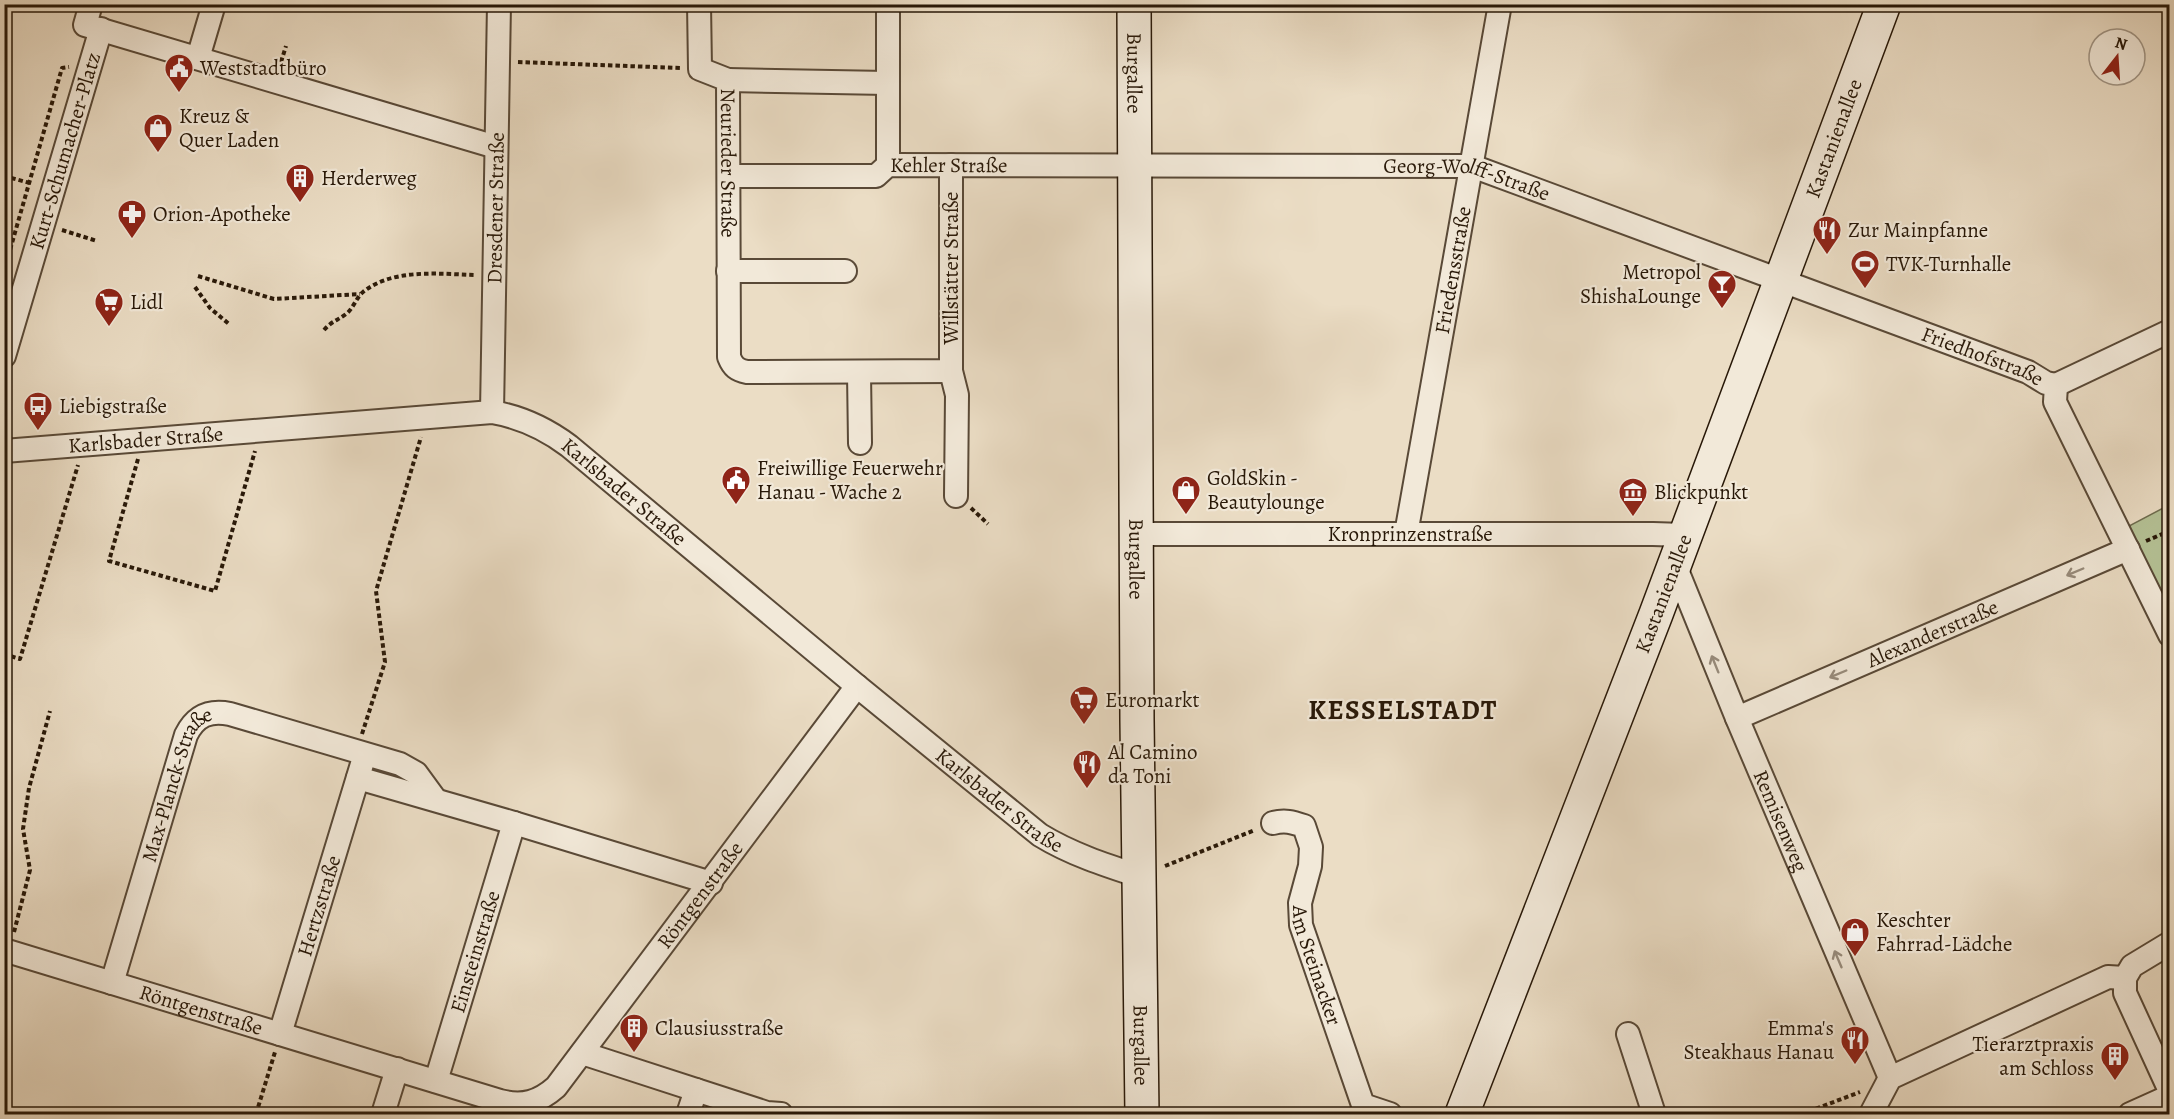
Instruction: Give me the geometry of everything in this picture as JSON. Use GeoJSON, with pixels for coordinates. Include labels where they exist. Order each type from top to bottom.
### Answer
{"type":"FeatureCollection","features":[{"type":"Feature","properties":{"kind":"street"},"geometry":{"type":"LineString","coordinates":[[91,4],[85,25],[101,29]]}},
{"type":"Feature","properties":{"kind":"street"},"geometry":{"type":"LineString","coordinates":[[198,58],[214,4]]}},
{"type":"Feature","properties":{"kind":"street","name":"Dresdener Straße"},"geometry":{"type":"LineString","coordinates":[[492,412],[499,4]]}},
{"type":"Feature","properties":{"kind":"street","name":"Neurieder Straße"},"geometry":{"type":"LineString","coordinates":[[699,4],[700,69],[728,80],[729,357],[732,365]]}},
{"type":"Feature","properties":{"kind":"street"},"geometry":{"type":"LineString","coordinates":[[888,4],[888,165]]}},
{"type":"Feature","properties":{"kind":"street","name":"Burgallee"},"geometry":{"type":"LineString","coordinates":[[1134,4],[1136,534],[1142,1114]]}},
{"type":"Feature","properties":{"kind":"street","name":"Friedensstraße"},"geometry":{"type":"LineString","coordinates":[[1406,534],[1500,4]]}},
{"type":"Feature","properties":{"kind":"street","name":"Kastanienallee"},"geometry":{"type":"LineString","coordinates":[[1462,1114],[1782,283],[1884,4]]}},
{"type":"Feature","properties":{"kind":"street","name":"Kurt-Schumacher-Platz"},"geometry":{"type":"LineString","coordinates":[[4,356],[101,29],[496,147]]}},
{"type":"Feature","properties":{"kind":"street"},"geometry":{"type":"LineString","coordinates":[[728,80],[887,83]]}},
{"type":"Feature","properties":{"kind":"street","name":"Kehler Straße"},"geometry":{"type":"LineString","coordinates":[[729,176],[876,176],[888,165],[1135,166]]}},
{"type":"Feature","properties":{"kind":"street","name":"Willstätter Straße"},"geometry":{"type":"LineString","coordinates":[[951,165],[951,371],[957,395],[956,496]]}},
{"type":"Feature","properties":{"kind":"street","name":"Georg-Wolff-Straße"},"geometry":{"type":"LineString","coordinates":[[1135,166],[1472,166],[1782,283]]}},
{"type":"Feature","properties":{"kind":"street"},"geometry":{"type":"LineString","coordinates":[[728,271],[845,271]]}},
{"type":"Feature","properties":{"kind":"street","name":"Friedhofstraße"},"geometry":{"type":"LineString","coordinates":[[1782,283],[2017,368],[2039,377],[2046,383],[2056,385],[2055,402],[2169,635]]}},
{"type":"Feature","properties":{"kind":"street"},"geometry":{"type":"LineString","coordinates":[[2056,385],[2169,331]]}},
{"type":"Feature","properties":{"kind":"street","name":"Willstätter Straße"},"geometry":{"type":"LineString","coordinates":[[732,365],[738,370],[747,372],[951,371]]}},
{"type":"Feature","properties":{"kind":"street"},"geometry":{"type":"LineString","coordinates":[[859,373],[860,443]]}},
{"type":"Feature","properties":{"kind":"street","name":"Karlsbader Straße"},"geometry":{"type":"LineString","coordinates":[[4,451],[492,412],[528,421],[554,434],[569,446],[1040,835],[1084,857],[1139,876]]}},
{"type":"Feature","properties":{"kind":"street","name":"Kronprinzenstraße"},"geometry":{"type":"LineString","coordinates":[[1136,534],[1406,534],[1679,549]]}},
{"type":"Feature","properties":{"kind":"street","name":"Remisenweg"},"geometry":{"type":"LineString","coordinates":[[1679,549],[1737,718],[1890,1078]]}},
{"type":"Feature","properties":{"kind":"street","name":"Alexanderstraße"},"geometry":{"type":"LineString","coordinates":[[1737,718],[2128,549]]}},
{"type":"Feature","properties":{"kind":"street","name":"Röntgenstraße"},"geometry":{"type":"LineString","coordinates":[[6,950],[511,1104],[537,1107],[582,1053],[857,686]]}},
{"type":"Feature","properties":{"kind":"street","name":"Max-Planck-Straße"},"geometry":{"type":"LineString","coordinates":[[112,982],[186,735],[191,724],[203,715],[220,712],[410,768],[435,799]]}},
{"type":"Feature","properties":{"kind":"street"},"geometry":{"type":"LineString","coordinates":[[361,753],[358,778],[435,799],[711,883]]}},
{"type":"Feature","properties":{"kind":"street","name":"Hertzstraße"},"geometry":{"type":"LineString","coordinates":[[280,1034],[358,778]]}},
{"type":"Feature","properties":{"kind":"street","name":"Am Steinacker"},"geometry":{"type":"LineString","coordinates":[[1273,823],[1281,821],[1304,826],[1311,848],[1310,866],[1300,903],[1301,925],[1363,1105],[1390,1114]]}},
{"type":"Feature","properties":{"kind":"street","name":"Einsteinstraße"},"geometry":{"type":"LineString","coordinates":[[435,1081],[514,823]]}},
{"type":"Feature","properties":{"kind":"street"},"geometry":{"type":"LineString","coordinates":[[2169,944],[2132,966],[2124,978],[2125,993],[2169,1092]]}},
{"type":"Feature","properties":{"kind":"street"},"geometry":{"type":"LineString","coordinates":[[1871,1114],[1890,1078],[2108,977],[2124,978]]}},
{"type":"Feature","properties":{"kind":"street"},"geometry":{"type":"LineString","coordinates":[[1628,1034],[1654,1114]]}},
{"type":"Feature","properties":{"kind":"street"},"geometry":{"type":"LineString","coordinates":[[582,1053],[772,1114]]}},
{"type":"Feature","properties":{"kind":"street"},"geometry":{"type":"LineString","coordinates":[[383,1114],[397,1068]]}},
{"type":"Feature","properties":{"kind":"street"},"geometry":{"type":"LineString","coordinates":[[688,1114],[696,1090]]}},
{"type":"Feature","properties":{"kind":"street"},"geometry":{"type":"LineString","coordinates":[[2130,1114],[2169,1096]]}},
{"type":"Feature","properties":{"kind":"path"},"geometry":{"type":"LineString","coordinates":[[499,60],[700,69]]}},
{"type":"Feature","properties":{"kind":"path"},"geometry":{"type":"LineString","coordinates":[[4,270],[62,68],[90,64]]}},
{"type":"Feature","properties":{"kind":"path"},"geometry":{"type":"LineString","coordinates":[[4,176],[53,190]]}},
{"type":"Feature","properties":{"kind":"path"},"geometry":{"type":"LineString","coordinates":[[44,224],[97,240]]}},
{"type":"Feature","properties":{"kind":"path"},"geometry":{"type":"LineString","coordinates":[[324,330],[332,321],[347,313],[361,294],[378,282],[395,277],[445,274],[494,276]]}},
{"type":"Feature","properties":{"kind":"path"},"geometry":{"type":"LineString","coordinates":[[198,276],[274,299],[361,294]]}},
{"type":"Feature","properties":{"kind":"path"},"geometry":{"type":"LineString","coordinates":[[195,287],[210,308],[229,324]]}},
{"type":"Feature","properties":{"kind":"path"},"geometry":{"type":"LineString","coordinates":[[361,753],[385,662],[376,591],[428,416]]}},
{"type":"Feature","properties":{"kind":"path"},"geometry":{"type":"LineString","coordinates":[[144,440],[109,561],[215,591],[261,430]]}},
{"type":"Feature","properties":{"kind":"path"},"geometry":{"type":"LineString","coordinates":[[4,654],[20,659],[84,445]]}},
{"type":"Feature","properties":{"kind":"path"},"geometry":{"type":"LineString","coordinates":[[2128,549],[2167,532],[2169,538]]}},
{"type":"Feature","properties":{"kind":"path"},"geometry":{"type":"LineString","coordinates":[[6,950],[30,870],[23,829],[28,788],[50,711]]}},
{"type":"Feature","properties":{"kind":"path"},"geometry":{"type":"LineString","coordinates":[[1139,876],[1273,823]]}},
{"type":"Feature","properties":{"kind":"path"},"geometry":{"type":"LineString","coordinates":[[256,1114],[280,1034]]}},
{"type":"Feature","properties":{"kind":"path"},"geometry":{"type":"LineString","coordinates":[[1802,1114],[1890,1078]]}},
{"type":"Feature","properties":{"kind":"green space"},"geometry":{"type":"Polygon","coordinates":[[[2169,505],[2169,608],[2129,526],[2169,505]]]}},
{"type":"Feature","properties":{"kind":"place","name":"Weststadtbüro"},"geometry":{"type":"Point","coordinates":[179,94]}},
{"type":"Feature","properties":{"kind":"place","name":"Kreuz & Quer Laden"},"geometry":{"type":"Point","coordinates":[158,154]}},
{"type":"Feature","properties":{"kind":"place","name":"Herderweg"},"geometry":{"type":"Point","coordinates":[300,204]}},
{"type":"Feature","properties":{"kind":"place","name":"Orion-Apotheke"},"geometry":{"type":"Point","coordinates":[132,240]}},
{"type":"Feature","properties":{"kind":"place","name":"Zur Mainpfanne"},"geometry":{"type":"Point","coordinates":[1827,256]}},
{"type":"Feature","properties":{"kind":"place","name":"TVK-Turnhalle"},"geometry":{"type":"Point","coordinates":[1865,290]}},
{"type":"Feature","properties":{"kind":"place","name":"Metropol ShishaLounge"},"geometry":{"type":"Point","coordinates":[1722,310]}},
{"type":"Feature","properties":{"kind":"place","name":"Lidl"},"geometry":{"type":"Point","coordinates":[109,328]}},
{"type":"Feature","properties":{"kind":"place","name":"Liebigstraße"},"geometry":{"type":"Point","coordinates":[38,432]}},
{"type":"Feature","properties":{"kind":"place","name":"Freiwillige Feuerwehr Hanau - Wache 2"},"geometry":{"type":"Point","coordinates":[736,506]}},
{"type":"Feature","properties":{"kind":"place","name":"GoldSkin - Beautylounge"},"geometry":{"type":"Point","coordinates":[1186,516]}},
{"type":"Feature","properties":{"kind":"place","name":"Blickpunkt"},"geometry":{"type":"Point","coordinates":[1633,518]}},
{"type":"Feature","properties":{"kind":"place","name":"Euromarkt"},"geometry":{"type":"Point","coordinates":[1084,726]}},
{"type":"Feature","properties":{"kind":"place","name":"Al Camino da Toni"},"geometry":{"type":"Point","coordinates":[1087,790]}},
{"type":"Feature","properties":{"kind":"place","name":"Keschter Fahrrad-Lädche"},"geometry":{"type":"Point","coordinates":[1855,958]}},
{"type":"Feature","properties":{"kind":"place","name":"Clausiusstraße"},"geometry":{"type":"Point","coordinates":[634,1054]}},
{"type":"Feature","properties":{"kind":"place","name":"Emma's Steakhaus Hanau"},"geometry":{"type":"Point","coordinates":[1855,1066]}},
{"type":"Feature","properties":{"kind":"place","name":"Tierarztpraxis am Schloss"},"geometry":{"type":"Point","coordinates":[2115,1082]}},
{"type":"Feature","properties":{"kind":"district","name":"KESSELSTADT"},"geometry":{"type":"Point","coordinates":[1403,710]}}]}
